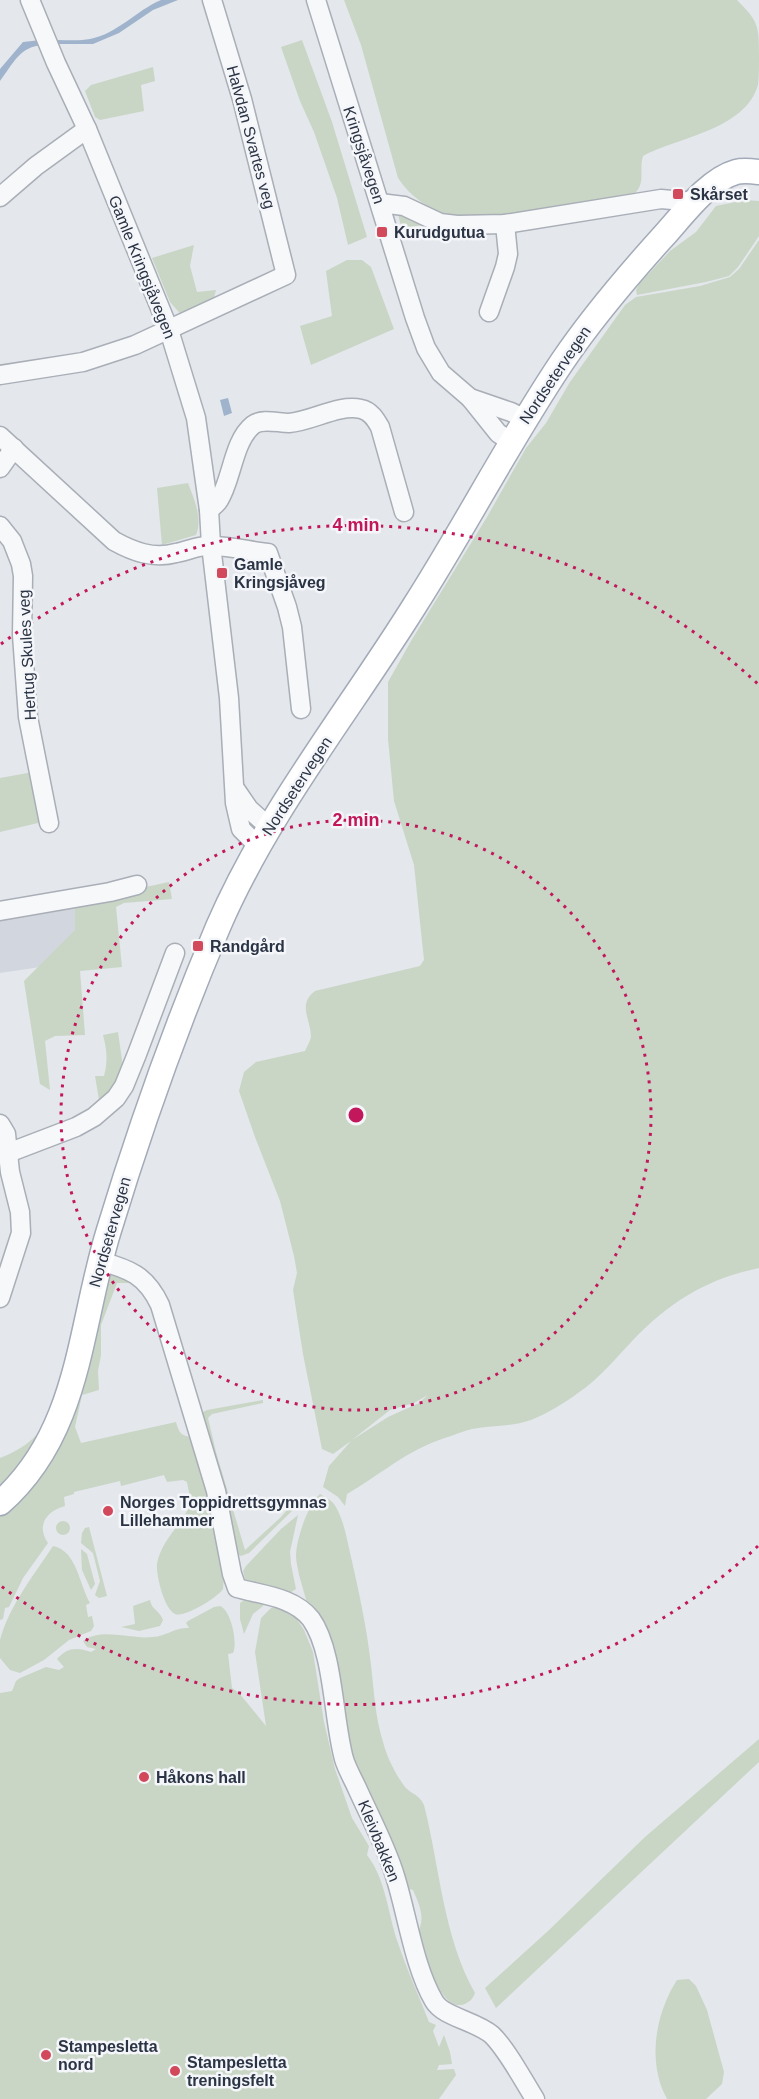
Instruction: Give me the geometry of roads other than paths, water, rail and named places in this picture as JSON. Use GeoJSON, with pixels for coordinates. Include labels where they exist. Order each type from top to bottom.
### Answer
{"type":"FeatureCollection","features":[{"type":"Feature","properties":{"kind":"main road","name":"Nordsetervegen"},"geometry":{"type":"LineString","coordinates":[[0,1503],[17,1487],[41,1457],[61,1417],[74,1373],[100,1261],[140,1131],[219,926],[263,837],[433,577],[511,442],[560,364],[596,315],[695,202],[715,184],[733,173],[759,172]]}},
{"type":"Feature","properties":{"kind":"street","name":"Gamle Kringsjåvegen"},"geometry":{"type":"LineString","coordinates":[[30,0],[87,129],[169,330],[196,418],[209,510],[229,698],[235,789],[249,809],[263,837]]}},
{"type":"Feature","properties":{"kind":"street","name":"Halvdan Svartes veg"},"geometry":{"type":"LineString","coordinates":[[169,330],[286,275],[242,99],[212,0]]}},
{"type":"Feature","properties":{"kind":"street","name":"Kringsjåvegen"},"geometry":{"type":"LineString","coordinates":[[316,0],[426,348],[441,374],[470,398],[498,434],[511,442]]}},
{"type":"Feature","properties":{"kind":"street"},"geometry":{"type":"LineString","coordinates":[[0,197],[36,166],[87,129]]}},
{"type":"Feature","properties":{"kind":"street"},"geometry":{"type":"LineString","coordinates":[[380,203],[404,206],[440,223],[457,225],[505,224],[661,199],[695,202]]}},
{"type":"Feature","properties":{"kind":"street"},"geometry":{"type":"LineString","coordinates":[[489,312],[507,260],[505,224]]}},
{"type":"Feature","properties":{"kind":"street"},"geometry":{"type":"LineString","coordinates":[[0,375],[83,362],[135,345],[169,330]]}},
{"type":"Feature","properties":{"kind":"street","name":"Kringsjåvegen"},"geometry":{"type":"LineString","coordinates":[[470,398],[525,419]]}},
{"type":"Feature","properties":{"kind":"street"},"geometry":{"type":"LineString","coordinates":[[209,510],[219,501],[242,439],[254,424],[290,423],[312,419],[345,408],[363,409],[375,417],[380,427],[404,512]]}},
{"type":"Feature","properties":{"kind":"street"},"geometry":{"type":"LineString","coordinates":[[0,436],[114,541],[129,549],[150,556],[176,553],[194,546],[211,545],[268,554],[292,627],[301,709]]}},
{"type":"Feature","properties":{"kind":"street"},"geometry":{"type":"LineString","coordinates":[[0,468],[14,448]]}},
{"type":"Feature","properties":{"kind":"street","name":"Hertug Skules veg"},"geometry":{"type":"LineString","coordinates":[[0,526],[12,541],[23,576],[22,635],[28,717],[49,824]]}},
{"type":"Feature","properties":{"kind":"street"},"geometry":{"type":"LineString","coordinates":[[0,911],[110,892],[137,885]]}},
{"type":"Feature","properties":{"kind":"street"},"geometry":{"type":"LineString","coordinates":[[8,1153],[76,1127],[94,1117],[116,1098],[137,1054],[175,953]]}},
{"type":"Feature","properties":{"kind":"street"},"geometry":{"type":"LineString","coordinates":[[0,1125],[6,1134],[10,1172],[20,1212],[21,1233],[0,1298]]}},
{"type":"Feature","properties":{"kind":"street","name":"Kleivbakken"},"geometry":{"type":"LineString","coordinates":[[100,1261],[133,1271],[154,1293],[216,1491],[232,1574],[237,1588],[291,1602],[310,1618],[318,1630],[328,1664],[345,1760],[395,1874],[415,1951],[435,2004],[448,2014],[472,2022],[492,2035],[535,2099]]}},
{"type":"Feature","properties":{"kind":"water"},"geometry":{"type":"Polygon","coordinates":[[[161,0],[178,0],[153,10],[119,33],[93,44],[59,44],[57,40],[82,40],[100,36],[161,0]]]}},
{"type":"Feature","properties":{"kind":"water"},"geometry":{"type":"Polygon","coordinates":[[[41,40],[43,45],[23,52],[0,81],[0,69],[23,42],[41,40]]]}},
{"type":"Feature","properties":{"kind":"water"},"geometry":{"type":"Polygon","coordinates":[[[228,398],[232,413],[224,416],[220,400],[228,398]]]}},
{"type":"Feature","properties":{"kind":"place","name":"Skårset"},"geometry":{"type":"Point","coordinates":[678,194]}},
{"type":"Feature","properties":{"kind":"place","name":"Kurudgutua"},"geometry":{"type":"Point","coordinates":[382,232]}},
{"type":"Feature","properties":{"kind":"place","name":"Gamle Kringsjåveg"},"geometry":{"type":"Point","coordinates":[222,573]}},
{"type":"Feature","properties":{"kind":"place","name":"Randgård"},"geometry":{"type":"Point","coordinates":[198,946]}},
{"type":"Feature","properties":{"kind":"place","name":"Norges Toppidrettsgymnas Lillehammer"},"geometry":{"type":"Point","coordinates":[108,1511]}},
{"type":"Feature","properties":{"kind":"place","name":"Håkons hall"},"geometry":{"type":"Point","coordinates":[144,1777]}},
{"type":"Feature","properties":{"kind":"place","name":"Stampesletta nord"},"geometry":{"type":"Point","coordinates":[46,2055]}},
{"type":"Feature","properties":{"kind":"place","name":"Stampesletta treningsfelt"},"geometry":{"type":"Point","coordinates":[175,2071]}}]}
